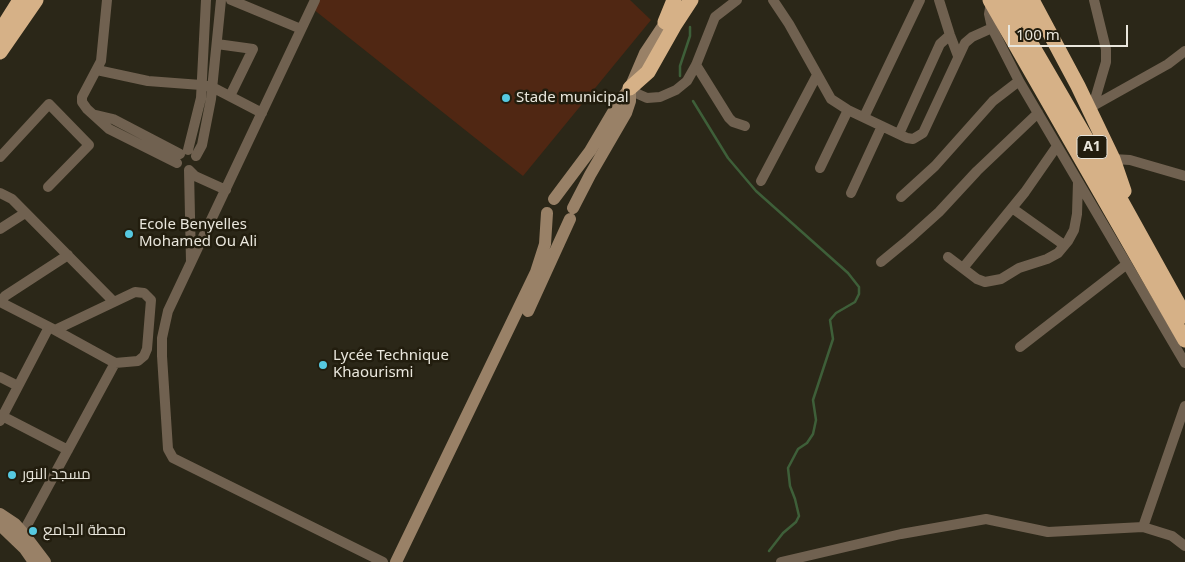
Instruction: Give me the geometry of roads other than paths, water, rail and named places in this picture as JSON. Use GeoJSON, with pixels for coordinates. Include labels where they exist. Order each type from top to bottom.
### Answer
{"type":"FeatureCollection","features":[{"type":"Feature","properties":{"kind":"highway"},"geometry":{"type":"LineString","coordinates":[[0,32],[20,0]]}},
{"type":"Feature","properties":{"kind":"highway"},"geometry":{"type":"LineString","coordinates":[[0,52],[36,0]]}},
{"type":"Feature","properties":{"kind":"highway"},"geometry":{"type":"LineString","coordinates":[[665,22],[674,0]]}},
{"type":"Feature","properties":{"kind":"highway"},"geometry":{"type":"LineString","coordinates":[[630,88],[648,72],[691,0]]}},
{"type":"Feature","properties":{"kind":"highway"},"geometry":{"type":"LineString","coordinates":[[1017,0],[1055,65],[1094,150]]}},
{"type":"Feature","properties":{"kind":"highway"},"geometry":{"type":"LineString","coordinates":[[1032,0],[1092,110],[1113,159],[1141,237]]}},
{"type":"Feature","properties":{"kind":"highway","name":"A1"},"geometry":{"type":"LineString","coordinates":[[995,1],[1026,35],[1094,150],[1185,316]]}},
{"type":"Feature","properties":{"kind":"highway","name":"A1"},"geometry":{"type":"LineString","coordinates":[[995,1],[1185,340]]}},
{"type":"Feature","properties":{"kind":"main road"},"geometry":{"type":"LineString","coordinates":[[396,562],[536,272],[545,244],[548,205],[590,151],[619,102],[630,88],[645,53],[681,0]]}},
{"type":"Feature","properties":{"kind":"main road"},"geometry":{"type":"LineString","coordinates":[[405,562],[548,270],[590,176],[626,113],[630,101],[630,88]]}},
{"type":"Feature","properties":{"kind":"main road"},"geometry":{"type":"LineString","coordinates":[[554,199],[562,197],[569,200],[572,214]]}},
{"type":"Feature","properties":{"kind":"main road"},"geometry":{"type":"LineString","coordinates":[[547,213],[551,220],[559,224],[563,223],[572,214]]}},
{"type":"Feature","properties":{"kind":"main road"},"geometry":{"type":"LineString","coordinates":[[0,514],[15,524],[34,562]]}},
{"type":"Feature","properties":{"kind":"main road"},"geometry":{"type":"LineString","coordinates":[[0,525],[21,538],[45,562]]}},
{"type":"Feature","properties":{"kind":"street"},"geometry":{"type":"LineString","coordinates":[[107,0],[101,61],[82,97],[84,106],[95,114],[109,129],[185,156],[196,165],[189,170]]}},
{"type":"Feature","properties":{"kind":"street"},"geometry":{"type":"LineString","coordinates":[[206,0],[201,98],[181,169],[189,170],[195,176],[226,190]]}},
{"type":"Feature","properties":{"kind":"street"},"geometry":{"type":"LineString","coordinates":[[185,156],[202,146],[212,87],[221,0]]}},
{"type":"Feature","properties":{"kind":"street"},"geometry":{"type":"LineString","coordinates":[[231,0],[301,29]]}},
{"type":"Feature","properties":{"kind":"street"},"geometry":{"type":"LineString","coordinates":[[315,0],[191,266],[168,311],[162,338],[168,449],[172,458],[382,562]]}},
{"type":"Feature","properties":{"kind":"street"},"geometry":{"type":"LineString","coordinates":[[630,88],[647,98],[668,95],[687,81],[696,65],[715,17],[737,0]]}},
{"type":"Feature","properties":{"kind":"street"},"geometry":{"type":"LineString","coordinates":[[773,0],[789,24],[831,99],[848,110],[907,138],[913,139],[923,133],[965,43],[972,37],[992,28]]}},
{"type":"Feature","properties":{"kind":"street"},"geometry":{"type":"LineString","coordinates":[[864,117],[920,0]]}},
{"type":"Feature","properties":{"kind":"street"},"geometry":{"type":"LineString","coordinates":[[939,0],[958,56]]}},
{"type":"Feature","properties":{"kind":"street"},"geometry":{"type":"LineString","coordinates":[[1092,110],[1106,62],[1106,48],[1094,0]]}},
{"type":"Feature","properties":{"kind":"street"},"geometry":{"type":"LineString","coordinates":[[995,1],[989,14],[992,28],[1019,81],[1185,363]]}},
{"type":"Feature","properties":{"kind":"street"},"geometry":{"type":"LineString","coordinates":[[899,134],[940,44],[950,36]]}},
{"type":"Feature","properties":{"kind":"street"},"geometry":{"type":"LineString","coordinates":[[217,44],[253,49],[230,96]]}},
{"type":"Feature","properties":{"kind":"street"},"geometry":{"type":"LineString","coordinates":[[1092,110],[1168,64],[1185,51]]}},
{"type":"Feature","properties":{"kind":"street"},"geometry":{"type":"LineString","coordinates":[[696,65],[729,118],[733,122],[745,126]]}},
{"type":"Feature","properties":{"kind":"street"},"geometry":{"type":"LineString","coordinates":[[97,70],[148,81],[212,87],[262,113]]}},
{"type":"Feature","properties":{"kind":"street"},"geometry":{"type":"LineString","coordinates":[[761,181],[817,75]]}},
{"type":"Feature","properties":{"kind":"street"},"geometry":{"type":"LineString","coordinates":[[901,197],[935,166],[993,101],[1019,81]]}},
{"type":"Feature","properties":{"kind":"street"},"geometry":{"type":"LineString","coordinates":[[0,157],[49,104],[89,145],[48,188]]}},
{"type":"Feature","properties":{"kind":"street"},"geometry":{"type":"LineString","coordinates":[[820,168],[848,110]]}},
{"type":"Feature","properties":{"kind":"street"},"geometry":{"type":"LineString","coordinates":[[880,262],[939,212],[1038,113]]}},
{"type":"Feature","properties":{"kind":"street"},"geometry":{"type":"LineString","coordinates":[[852,193],[882,126]]}},
{"type":"Feature","properties":{"kind":"street"},"geometry":{"type":"LineString","coordinates":[[963,268],[1012,208],[1057,146]]}},
{"type":"Feature","properties":{"kind":"street"},"geometry":{"type":"LineString","coordinates":[[1113,159],[1130,160],[1185,176]]}},
{"type":"Feature","properties":{"kind":"street"},"geometry":{"type":"LineString","coordinates":[[189,170],[191,266]]}},
{"type":"Feature","properties":{"kind":"street"},"geometry":{"type":"LineString","coordinates":[[948,257],[976,278],[985,282],[1001,279],[1019,268],[1058,253],[1074,230],[1077,214],[1078,182]]}},
{"type":"Feature","properties":{"kind":"street"},"geometry":{"type":"LineString","coordinates":[[0,193],[12,198],[114,302]]}},
{"type":"Feature","properties":{"kind":"street"},"geometry":{"type":"LineString","coordinates":[[1012,208],[1064,246]]}},
{"type":"Feature","properties":{"kind":"street"},"geometry":{"type":"LineString","coordinates":[[0,228],[25,213]]}},
{"type":"Feature","properties":{"kind":"street"},"geometry":{"type":"LineString","coordinates":[[68,255],[5,296],[0,302],[52,328],[115,363],[138,361],[144,356],[147,349],[150,300],[148,295],[135,292],[52,328],[18,386],[1,418],[68,450]]}},
{"type":"Feature","properties":{"kind":"street"},"geometry":{"type":"LineString","coordinates":[[1020,347],[1127,264]]}},
{"type":"Feature","properties":{"kind":"street"},"geometry":{"type":"LineString","coordinates":[[21,538],[115,363]]}},
{"type":"Feature","properties":{"kind":"street"},"geometry":{"type":"LineString","coordinates":[[0,377],[18,386]]}},
{"type":"Feature","properties":{"kind":"street"},"geometry":{"type":"LineString","coordinates":[[1144,528],[1185,406]]}},
{"type":"Feature","properties":{"kind":"street"},"geometry":{"type":"LineString","coordinates":[[781,562],[901,534],[986,519],[1048,532],[1144,528],[1172,536],[1185,546]]}},
{"type":"Feature","properties":{"kind":"waterway"},"geometry":{"type":"LineString","coordinates":[[680,76],[680,66],[690,36],[690,27]]}},
{"type":"Feature","properties":{"kind":"waterway"},"geometry":{"type":"LineString","coordinates":[[693,101],[728,158],[756,191],[848,273],[859,287],[859,294],[855,302],[836,313],[830,320],[833,339],[813,400],[816,420],[813,434],[807,443],[798,449],[788,468],[790,486],[799,516],[796,522],[783,533],[769,551]]}},
{"type":"Feature","properties":{"kind":"place","name":"Stade municipal"},"geometry":{"type":"Point","coordinates":[506,98]}},
{"type":"Feature","properties":{"kind":"place","name":"Ecole Benyelles Mohamed Ou Ali"},"geometry":{"type":"Point","coordinates":[129,234]}},
{"type":"Feature","properties":{"kind":"place","name":"Lycée Technique Khaourismi"},"geometry":{"type":"Point","coordinates":[323,365]}},
{"type":"Feature","properties":{"kind":"place","name":"مسجد النور"},"geometry":{"type":"Point","coordinates":[12,475]}},
{"type":"Feature","properties":{"kind":"place","name":"محطة الجامع"},"geometry":{"type":"Point","coordinates":[33,531]}}]}
